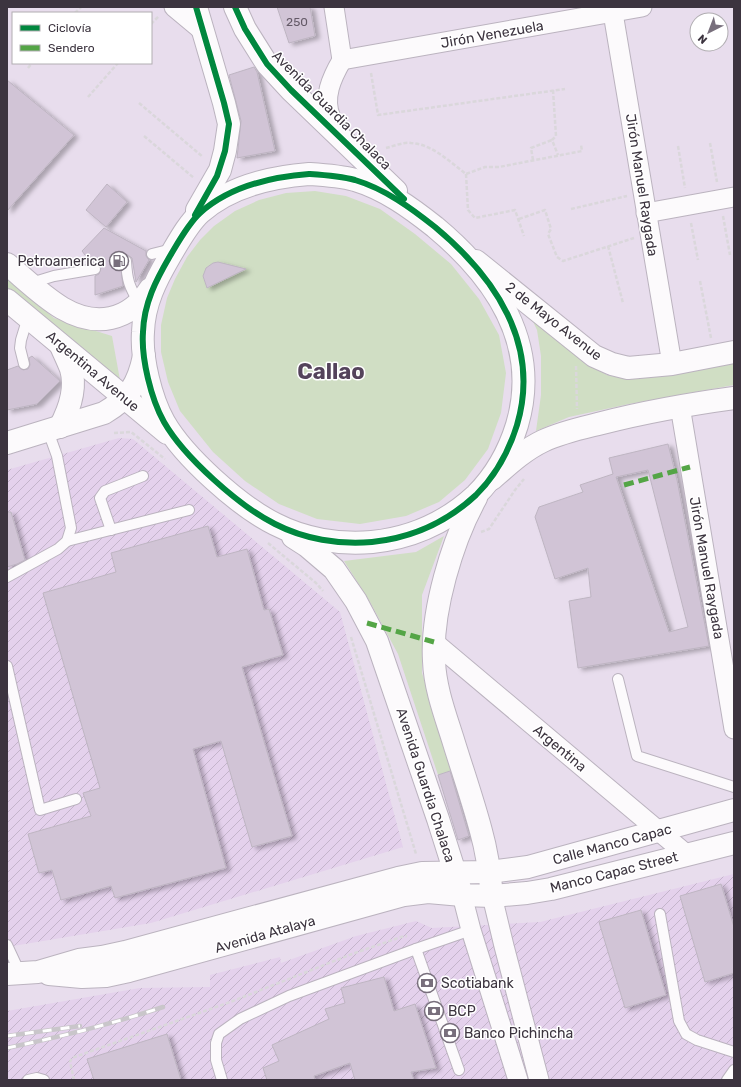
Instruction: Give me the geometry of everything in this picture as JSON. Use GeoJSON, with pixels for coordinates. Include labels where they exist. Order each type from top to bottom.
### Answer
{"type":"FeatureCollection","features":[{"type":"Feature","properties":{"kind":"main road"},"geometry":{"type":"LineString","coordinates":[[196,7],[229,124],[225,151],[220,170],[186,230],[174,249],[157,263],[144,315],[142,334],[144,356],[151,389],[164,421],[179,442],[201,467],[248,507],[276,525],[322,540],[349,543],[393,539],[439,523],[459,509],[523,453],[544,441],[577,429],[622,418],[680,406],[734,398]]}},
{"type":"Feature","properties":{"kind":"main road","name":"Avenida Guardia Chalaca"},"geometry":{"type":"LineString","coordinates":[[235,7],[245,30],[267,64],[346,144],[426,220]]}},
{"type":"Feature","properties":{"kind":"main road"},"geometry":{"type":"LineString","coordinates":[[186,230],[200,213],[220,198],[245,186],[265,180],[309,174],[332,175],[354,180],[393,197],[426,220],[456,244],[477,267],[499,297],[511,320],[518,342],[523,366],[524,387],[521,412],[514,436],[503,459],[484,486],[466,516],[456,541],[441,593],[436,619],[434,642],[434,662],[438,690],[482,832],[490,872],[492,896]]}},
{"type":"Feature","properties":{"kind":"main road","name":"2 de Mayo Avenue"},"geometry":{"type":"LineString","coordinates":[[456,244],[594,356],[612,364],[628,368],[672,364],[724,354]]}},
{"type":"Feature","properties":{"kind":"main road","name":"Argentina Avenue"},"geometry":{"type":"LineString","coordinates":[[7,264],[30,284],[63,308],[79,316],[103,319],[115,318],[129,311],[139,303],[157,263]]}},
{"type":"Feature","properties":{"kind":"main road","name":"Argentina Avenue"},"geometry":{"type":"LineString","coordinates":[[7,300],[179,442]]}},
{"type":"Feature","properties":{"kind":"main road"},"geometry":{"type":"LineString","coordinates":[[54,429],[67,414],[73,385],[71,370],[60,344]]}},
{"type":"Feature","properties":{"kind":"main road"},"geometry":{"type":"LineString","coordinates":[[7,443],[104,413],[117,405],[125,398],[134,386],[141,372],[144,356]]}},
{"type":"Feature","properties":{"kind":"main road","name":"Avenida Guardia Chalaca"},"geometry":{"type":"LineString","coordinates":[[276,525],[307,546],[334,570],[356,601],[374,635],[438,819],[462,895]]}},
{"type":"Feature","properties":{"kind":"main road","name":"Calle Manco Capac"},"geometry":{"type":"LineString","coordinates":[[490,872],[528,867],[659,832],[734,810]]}},
{"type":"Feature","properties":{"kind":"main road","name":"Manco Capac Street"},"geometry":{"type":"LineString","coordinates":[[492,896],[527,893],[552,888],[734,843]]}},
{"type":"Feature","properties":{"kind":"main road","name":"Avenida Atalaya"},"geometry":{"type":"LineString","coordinates":[[22,973],[132,950],[398,878],[422,874],[490,872]]}},
{"type":"Feature","properties":{"kind":"main road","name":"Avenida Atalaya"},"geometry":{"type":"LineString","coordinates":[[22,973],[82,977],[106,976],[130,971],[404,895],[428,892],[492,896]]}},
{"type":"Feature","properties":{"kind":"street"},"geometry":{"type":"LineString","coordinates":[[174,7],[204,32]]}},
{"type":"Feature","properties":{"kind":"street"},"geometry":{"type":"LineString","coordinates":[[334,7],[342,60],[332,78],[327,102],[330,117],[346,144]]}},
{"type":"Feature","properties":{"kind":"street","name":"Jirón Venezuela"},"geometry":{"type":"LineString","coordinates":[[342,60],[612,9],[642,7]]}},
{"type":"Feature","properties":{"kind":"street","name":"Jirón Manuel Raygada"},"geometry":{"type":"LineString","coordinates":[[612,9],[672,364]]}},
{"type":"Feature","properties":{"kind":"street"},"geometry":{"type":"LineString","coordinates":[[646,213],[734,197]]}},
{"type":"Feature","properties":{"kind":"street","name":"Jirón Manuel Raygada"},"geometry":{"type":"LineString","coordinates":[[680,406],[734,729]]}},
{"type":"Feature","properties":{"kind":"street","name":"Argentina"},"geometry":{"type":"LineString","coordinates":[[434,642],[686,854]]}},
{"type":"Feature","properties":{"kind":"street","name":"Avenida Guardia Chalaca"},"geometry":{"type":"LineString","coordinates":[[462,895],[471,930],[518,1080]]}},
{"type":"Feature","properties":{"kind":"street"},"geometry":{"type":"LineString","coordinates":[[492,896],[514,987],[539,1080]]}},
{"type":"Feature","properties":{"kind":"street"},"geometry":{"type":"LineString","coordinates":[[491,993],[514,987]]}},
{"type":"Feature","properties":{"kind":"lane"},"geometry":{"type":"LineString","coordinates":[[126,261],[127,278],[139,303]]}},
{"type":"Feature","properties":{"kind":"lane"},"geometry":{"type":"LineString","coordinates":[[30,284],[54,276],[95,268]]}},
{"type":"Feature","properties":{"kind":"lane"},"geometry":{"type":"LineString","coordinates":[[24,364],[20,348],[28,317]]}},
{"type":"Feature","properties":{"kind":"lane"},"geometry":{"type":"LineString","coordinates":[[7,577],[58,550],[67,541],[71,528],[57,456],[54,429]]}},
{"type":"Feature","properties":{"kind":"lane"},"geometry":{"type":"LineString","coordinates":[[111,530],[100,498],[101,496],[105,491],[143,476]]}},
{"type":"Feature","properties":{"kind":"lane"},"geometry":{"type":"LineString","coordinates":[[67,541],[189,510]]}},
{"type":"Feature","properties":{"kind":"lane"},"geometry":{"type":"LineString","coordinates":[[7,666],[40,810],[76,799]]}},
{"type":"Feature","properties":{"kind":"lane"},"geometry":{"type":"LineString","coordinates":[[618,679],[637,756],[734,787]]}},
{"type":"Feature","properties":{"kind":"lane"},"geometry":{"type":"LineString","coordinates":[[660,914],[679,1021],[686,1034],[696,1040],[734,1052]]}},
{"type":"Feature","properties":{"kind":"lane"},"geometry":{"type":"LineString","coordinates":[[222,1080],[216,1060],[216,1043],[219,1034],[240,1020],[289,996],[471,930]]}},
{"type":"Feature","properties":{"kind":"lane"},"geometry":{"type":"LineString","coordinates":[[7,945],[22,973]]}},
{"type":"Feature","properties":{"kind":"lane"},"geometry":{"type":"LineString","coordinates":[[416,949],[459,1070]]}},
{"type":"Feature","properties":{"kind":"lane"},"geometry":{"type":"LineString","coordinates":[[727,1080],[734,1070]]}},
{"type":"Feature","properties":{"kind":"lane"},"geometry":{"type":"LineString","coordinates":[[28,1080],[37,1078],[44,1080]]}},
{"type":"Feature","properties":{"kind":"path"},"geometry":{"type":"LineString","coordinates":[[368,56],[378,115],[565,89]]}},
{"type":"Feature","properties":{"kind":"path"},"geometry":{"type":"LineString","coordinates":[[28,68],[31,64]]}},
{"type":"Feature","properties":{"kind":"path"},"geometry":{"type":"LineString","coordinates":[[88,97],[117,64]]}},
{"type":"Feature","properties":{"kind":"path"},"geometry":{"type":"LineString","coordinates":[[533,160],[531,148],[552,140],[556,136],[553,90]]}},
{"type":"Feature","properties":{"kind":"path"},"geometry":{"type":"LineString","coordinates":[[139,103],[220,170]]}},
{"type":"Feature","properties":{"kind":"path"},"geometry":{"type":"LineString","coordinates":[[144,136],[209,191]]}},
{"type":"Feature","properties":{"kind":"path"},"geometry":{"type":"LineString","coordinates":[[552,140],[558,155]]}},
{"type":"Feature","properties":{"kind":"path"},"geometry":{"type":"LineString","coordinates":[[386,148],[406,143],[421,145],[435,151],[466,174]]}},
{"type":"Feature","properties":{"kind":"path"},"geometry":{"type":"LineString","coordinates":[[466,174],[485,167],[500,167],[582,151],[581,145]]}},
{"type":"Feature","properties":{"kind":"path"},"geometry":{"type":"LineString","coordinates":[[466,174],[468,210],[475,218],[515,210],[524,236]]}},
{"type":"Feature","properties":{"kind":"path"},"geometry":{"type":"LineString","coordinates":[[571,209],[643,192]]}},
{"type":"Feature","properties":{"kind":"path"},"geometry":{"type":"LineString","coordinates":[[519,219],[545,210],[551,229],[548,234],[557,257],[563,261],[650,233]]}},
{"type":"Feature","properties":{"kind":"path"},"geometry":{"type":"LineString","coordinates":[[608,246],[623,303]]}},
{"type":"Feature","properties":{"kind":"path"},"geometry":{"type":"LineString","coordinates":[[700,281],[724,354]]}},
{"type":"Feature","properties":{"kind":"path"},"geometry":{"type":"LineString","coordinates":[[576,360],[577,415]]}},
{"type":"Feature","properties":{"kind":"path"},"geometry":{"type":"LineString","coordinates":[[456,541],[489,529],[515,490],[528,474]]}},
{"type":"Feature","properties":{"kind":"path"},"geometry":{"type":"LineString","coordinates":[[316,583],[325,593]]}},
{"type":"Feature","properties":{"kind":"path"},"geometry":{"type":"LineString","coordinates":[[351,636],[422,874]]}},
{"type":"Feature","properties":{"kind":"path"},"geometry":{"type":"LineString","coordinates":[[74,1080],[70,1062],[72,1058],[233,1001],[394,939],[414,936]]}},
{"type":"Feature","properties":{"kind":"shaded area"},"geometry":{"type":"Polygon","coordinates":[[[119,438],[133,439],[340,612],[403,847],[151,923],[7,947],[7,470],[119,438]]]}},
{"type":"Feature","properties":{"kind":"shaded area"},"geometry":{"type":"Polygon","coordinates":[[[734,874],[734,1080],[7,1080],[7,1011],[140,988],[210,987],[210,975],[280,957],[281,963],[356,936],[416,921],[432,928],[540,922],[734,874]]]}},
{"type":"Feature","properties":{"kind":"green space"},"geometry":{"type":"Polygon","coordinates":[[[315,191],[346,196],[380,209],[415,234],[451,264],[479,299],[499,335],[506,373],[501,413],[488,449],[465,480],[439,502],[406,516],[360,524],[317,519],[279,504],[245,481],[213,452],[180,411],[168,382],[161,352],[161,325],[167,298],[187,257],[200,240],[214,226],[235,211],[259,200],[286,193],[315,191]]]}},
{"type":"Feature","properties":{"kind":"green space"},"geometry":{"type":"Polygon","coordinates":[[[7,279],[54,318],[112,336],[120,380],[7,287],[7,279]]]}},
{"type":"Feature","properties":{"kind":"green space"},"geometry":{"type":"Polygon","coordinates":[[[528,311],[590,364],[607,375],[625,379],[646,378],[734,361],[734,385],[629,404],[569,417],[536,431],[541,395],[541,356],[537,330],[528,311]]]}},
{"type":"Feature","properties":{"kind":"green space"},"geometry":{"type":"Polygon","coordinates":[[[444,536],[422,595],[422,673],[454,770],[438,775],[398,654],[370,602],[344,561],[416,552],[444,536]]]}},
{"type":"Feature","properties":{"kind":"building"},"geometry":{"type":"Polygon","coordinates":[[[277,7],[310,7],[315,36],[289,43],[277,7]]]}},
{"type":"Feature","properties":{"kind":"building"},"geometry":{"type":"Polygon","coordinates":[[[254,67],[257,72],[275,151],[237,158],[241,121],[229,75],[254,67]]]}},
{"type":"Feature","properties":{"kind":"building"},"geometry":{"type":"Polygon","coordinates":[[[7,80],[74,135],[7,211],[7,80]]]}},
{"type":"Feature","properties":{"kind":"building"},"geometry":{"type":"Polygon","coordinates":[[[107,184],[127,202],[106,227],[86,210],[107,184]]]}},
{"type":"Feature","properties":{"kind":"building","name":"Petroamerica"},"geometry":{"type":"Polygon","coordinates":[[[104,228],[146,251],[146,256],[149,260],[136,282],[132,258],[128,255],[123,255],[120,261],[123,286],[95,295],[95,276],[99,274],[101,268],[98,263],[91,263],[82,251],[104,228]]]}},
{"type":"Feature","properties":{"kind":"building"},"geometry":{"type":"Polygon","coordinates":[[[218,262],[246,269],[207,288],[203,276],[206,268],[213,263],[218,262]]]}},
{"type":"Feature","properties":{"kind":"building"},"geometry":{"type":"Polygon","coordinates":[[[32,356],[60,381],[37,404],[7,410],[7,370],[18,366],[23,370],[28,369],[30,365],[29,358],[32,356]]]}},
{"type":"Feature","properties":{"kind":"building"},"geometry":{"type":"Polygon","coordinates":[[[668,444],[677,480],[709,646],[578,668],[569,601],[591,597],[588,568],[555,579],[535,517],[539,507],[583,492],[580,485],[613,474],[609,458],[668,444]],[[648,470],[616,477],[669,632],[688,627],[648,470]]]}},
{"type":"Feature","properties":{"kind":"building"},"geometry":{"type":"Polygon","coordinates":[[[7,512],[11,512],[25,560],[7,567],[7,512]]]}},
{"type":"Feature","properties":{"kind":"building"},"geometry":{"type":"Polygon","coordinates":[[[208,526],[217,557],[247,549],[264,610],[269,609],[283,655],[242,667],[292,836],[252,847],[221,741],[193,749],[226,868],[115,898],[111,886],[61,900],[52,870],[39,873],[28,834],[91,816],[83,793],[100,788],[43,593],[116,572],[111,553],[208,526]]]}},
{"type":"Feature","properties":{"kind":"building"},"geometry":{"type":"Polygon","coordinates":[[[450,771],[469,836],[458,840],[438,775],[450,771]]]}},
{"type":"Feature","properties":{"kind":"building"},"geometry":{"type":"Polygon","coordinates":[[[721,884],[734,927],[734,973],[705,982],[680,896],[721,884]]]}},
{"type":"Feature","properties":{"kind":"building"},"geometry":{"type":"Polygon","coordinates":[[[641,910],[666,995],[625,1008],[599,922],[641,910]]]}},
{"type":"Feature","properties":{"kind":"building"},"geometry":{"type":"Polygon","coordinates":[[[384,977],[394,1011],[415,1004],[436,1068],[411,1072],[414,1080],[355,1080],[350,1063],[314,1076],[315,1080],[267,1080],[263,1068],[279,1061],[272,1045],[329,1019],[325,1009],[345,1003],[341,988],[384,977]]]}},
{"type":"Feature","properties":{"kind":"building"},"geometry":{"type":"Polygon","coordinates":[[[167,1034],[181,1080],[94,1080],[87,1059],[167,1034]]]}},
{"type":"Feature","properties":{"kind":"railway"},"geometry":{"type":"LineString","coordinates":[[7,1048],[86,1030],[163,1007]]}},
{"type":"Feature","properties":{"kind":"railway"},"geometry":{"type":"LineString","coordinates":[[7,1036],[80,1026]]}},
{"type":"Feature","properties":{"kind":"marked path"},"geometry":{"type":"LineString","coordinates":[[624,485],[690,467]]}},
{"type":"Feature","properties":{"kind":"marked path"},"geometry":{"type":"LineString","coordinates":[[367,623],[434,642]]}},
{"type":"Feature","properties":{"kind":"cycle path"},"geometry":{"type":"LineString","coordinates":[[195,215],[217,176],[225,151],[229,124],[196,7]]}},
{"type":"Feature","properties":{"kind":"cycle path"},"geometry":{"type":"LineString","coordinates":[[235,7],[245,29],[267,64],[291,90],[404,199]]}},
{"type":"Feature","properties":{"kind":"cycle path"},"geometry":{"type":"LineString","coordinates":[[309,174],[326,175],[355,180],[377,188],[417,213],[435,227],[457,247],[494,290],[508,314],[517,340],[523,367],[523,395],[517,425],[510,444],[496,471],[476,495],[465,505],[441,521],[401,537],[360,543],[334,542],[298,534],[261,516],[229,493],[198,465],[173,436],[164,422],[159,413],[151,390],[145,366],[143,342],[144,321],[148,302],[165,265],[192,222],[200,213],[224,196],[251,184],[294,175],[309,174]]}},
{"type":"Feature","properties":{"kind":"place","name":"Petroamerica"},"geometry":{"type":"Point","coordinates":[119,261]}},
{"type":"Feature","properties":{"kind":"place","name":"Scotiabank"},"geometry":{"type":"Point","coordinates":[427,983]}},
{"type":"Feature","properties":{"kind":"place","name":"BCP"},"geometry":{"type":"Point","coordinates":[434,1011]}},
{"type":"Feature","properties":{"kind":"place","name":"Banco Pichincha"},"geometry":{"type":"Point","coordinates":[450,1033]}},
{"type":"Feature","properties":{"kind":"district","name":"Callao"},"geometry":{"type":"Point","coordinates":[331,371]}}]}
